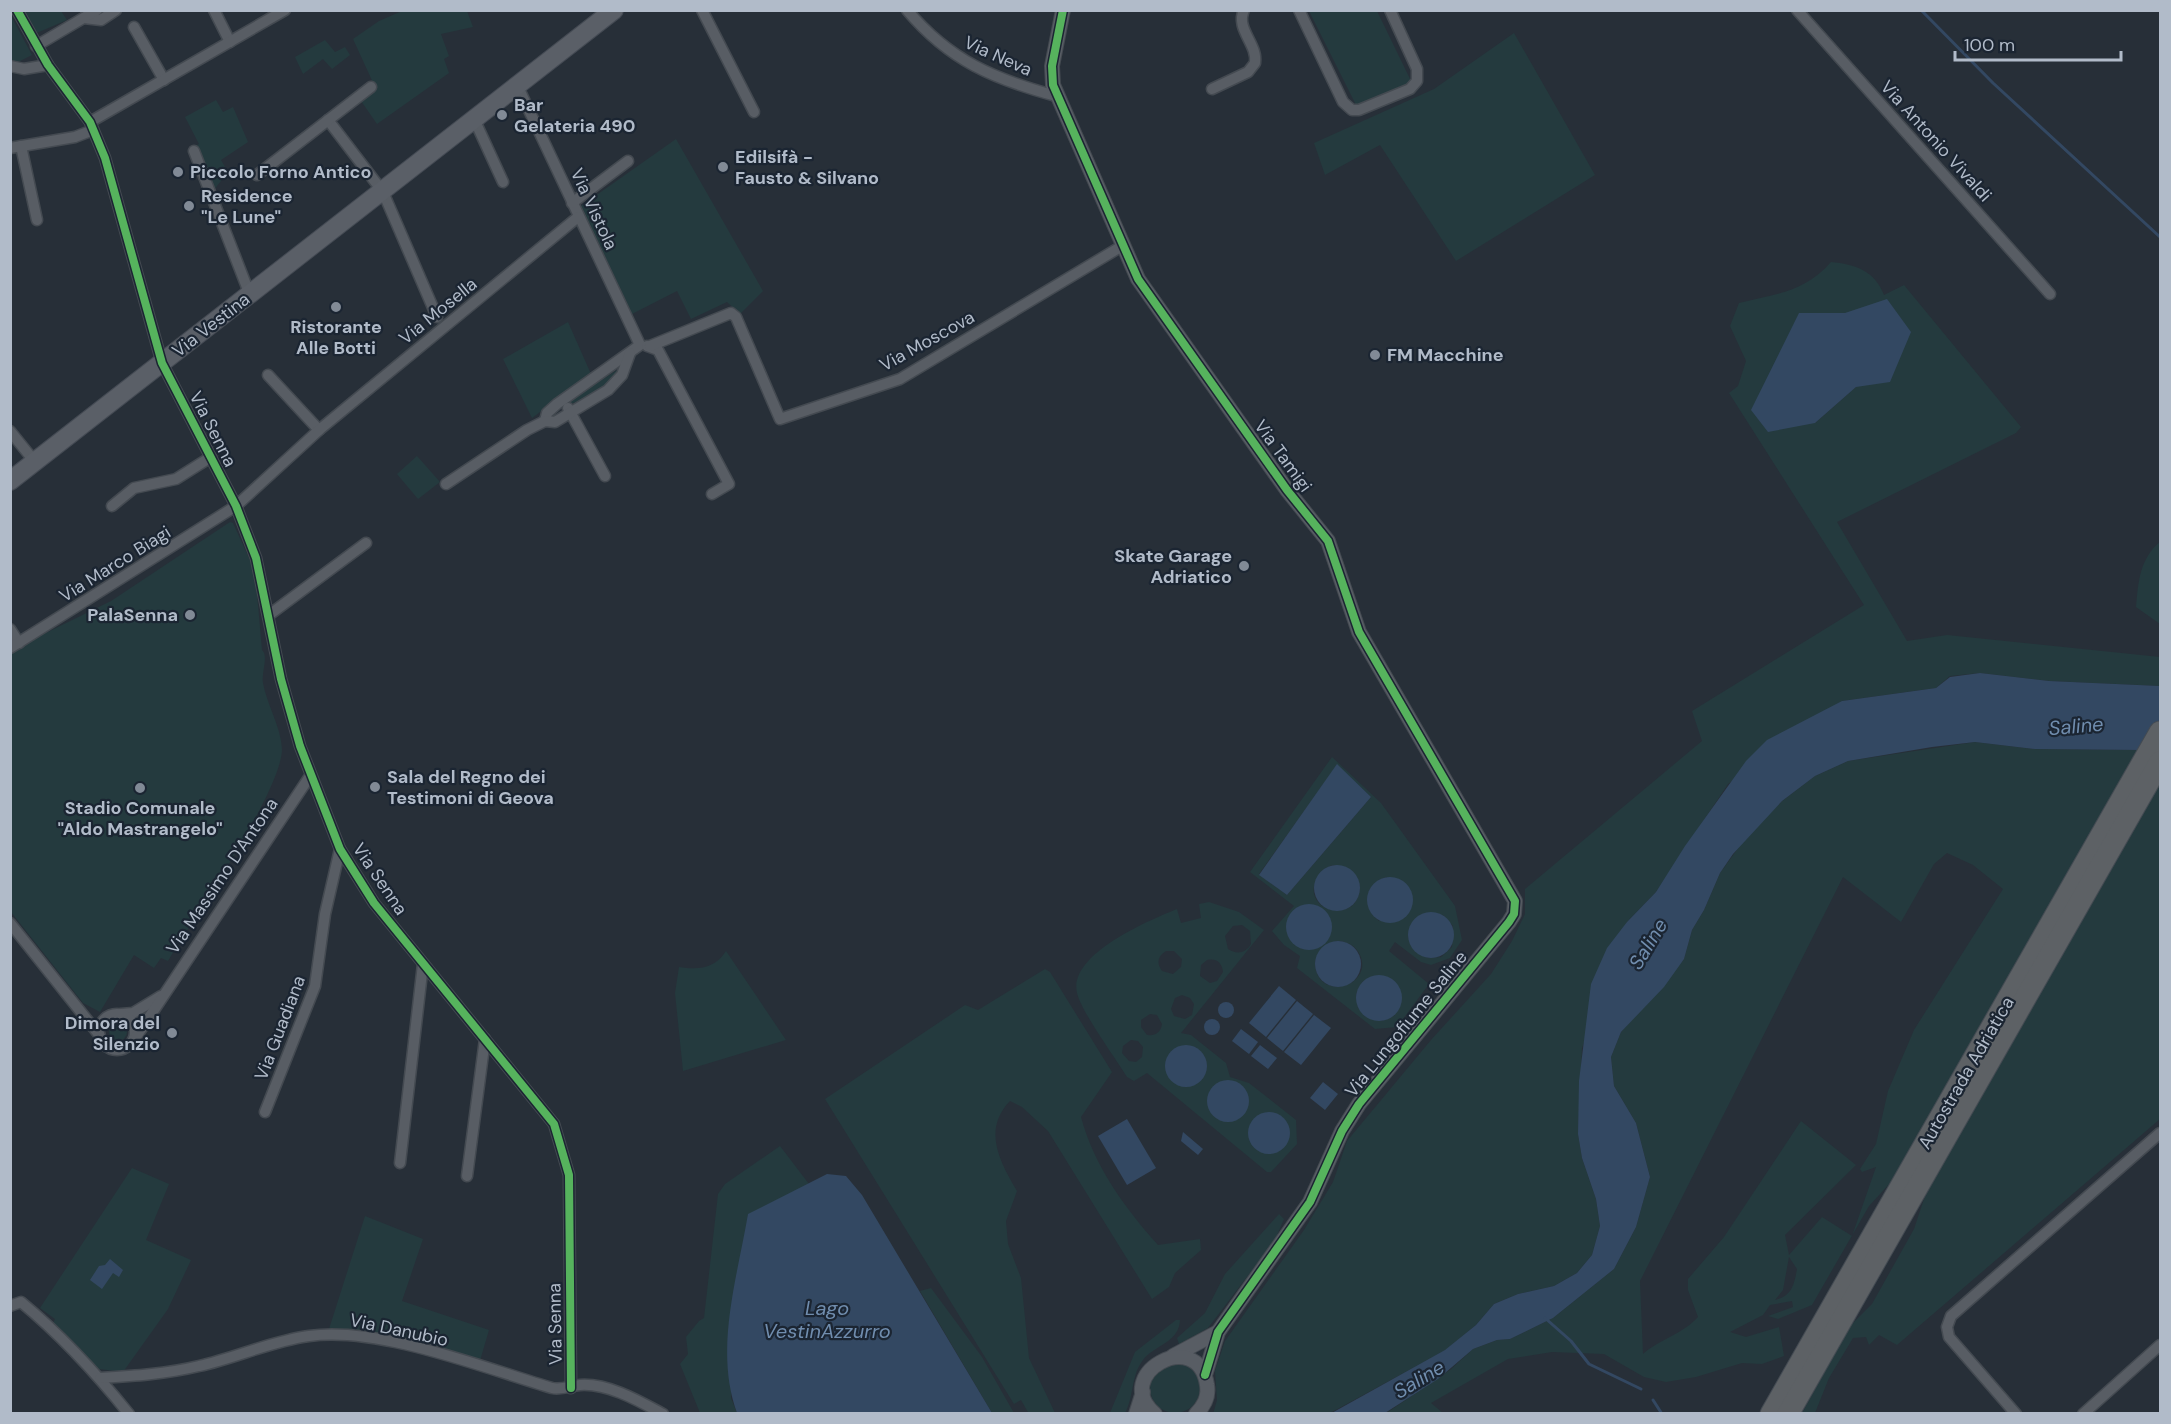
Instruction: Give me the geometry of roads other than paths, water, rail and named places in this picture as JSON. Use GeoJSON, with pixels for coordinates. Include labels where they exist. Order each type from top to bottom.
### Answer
{"type":"FeatureCollection","features":[{"type":"Feature","properties":{"kind":"highway","name":"Autostrada Adriatica"},"geometry":{"type":"LineString","coordinates":[[1788,1413],[2108,838],[2160,732]]}},
{"type":"Feature","properties":{"kind":"highway","name":"Autostrada Adriatica"},"geometry":{"type":"LineString","coordinates":[[1771,1413],[2108,838],[2160,762]]}},
{"type":"Feature","properties":{"kind":"main road","name":"Via Vestina"},"geometry":{"type":"LineString","coordinates":[[10,481],[475,121],[614,10]]}},
{"type":"Feature","properties":{"kind":"street","name":"Via Senna"},"geometry":{"type":"LineString","coordinates":[[17,10],[48,65],[91,126],[113,178],[162,363],[236,506],[259,570],[281,679],[310,776],[340,849],[363,888],[554,1124],[569,1175],[571,1388]]}},
{"type":"Feature","properties":{"kind":"street"},"geometry":{"type":"LineString","coordinates":[[36,46],[97,10]]}},
{"type":"Feature","properties":{"kind":"street"},"geometry":{"type":"LineString","coordinates":[[84,18],[101,20],[116,10]]}},
{"type":"Feature","properties":{"kind":"street"},"geometry":{"type":"LineString","coordinates":[[214,10],[230,42]]}},
{"type":"Feature","properties":{"kind":"street"},"geometry":{"type":"LineString","coordinates":[[37,220],[16,147],[75,137],[164,80],[285,10]]}},
{"type":"Feature","properties":{"kind":"street"},"geometry":{"type":"LineString","coordinates":[[702,10],[754,112]]}},
{"type":"Feature","properties":{"kind":"street","name":"Via Neva"},"geometry":{"type":"LineString","coordinates":[[907,10],[938,42],[960,59],[1010,81],[1056,96]]}},
{"type":"Feature","properties":{"kind":"street","name":"Via Tamigi"},"geometry":{"type":"LineString","coordinates":[[1063,10],[1052,66],[1056,96],[1138,279],[1287,490],[1332,547],[1350,611],[1359,632],[1456,804],[1512,894],[1514,914]]}},
{"type":"Feature","properties":{"kind":"street"},"geometry":{"type":"LineString","coordinates":[[1212,89],[1248,72],[1255,63],[1256,55],[1241,22],[1244,10]]}},
{"type":"Feature","properties":{"kind":"street"},"geometry":{"type":"LineString","coordinates":[[1299,10],[1343,102],[1352,110],[1359,110],[1410,90],[1417,81],[1417,69],[1390,10]]}},
{"type":"Feature","properties":{"kind":"street","name":"Via Antonio Vivaldi"},"geometry":{"type":"LineString","coordinates":[[1797,10],[2050,294]]}},
{"type":"Feature","properties":{"kind":"street"},"geometry":{"type":"LineString","coordinates":[[134,27],[164,80]]}},
{"type":"Feature","properties":{"kind":"street"},"geometry":{"type":"LineString","coordinates":[[10,66],[24,69],[48,65]]}},
{"type":"Feature","properties":{"kind":"street"},"geometry":{"type":"LineString","coordinates":[[257,175],[371,87]]}},
{"type":"Feature","properties":{"kind":"street","name":"Via Vistola"},"geometry":{"type":"LineString","coordinates":[[518,87],[578,217],[645,346],[658,350],[729,484],[712,494]]}},
{"type":"Feature","properties":{"kind":"street"},"geometry":{"type":"LineString","coordinates":[[328,120],[383,192],[437,317]]}},
{"type":"Feature","properties":{"kind":"street"},"geometry":{"type":"LineString","coordinates":[[475,121],[503,182]]}},
{"type":"Feature","properties":{"kind":"street"},"geometry":{"type":"LineString","coordinates":[[194,151],[250,295]]}},
{"type":"Feature","properties":{"kind":"street"},"geometry":{"type":"LineString","coordinates":[[572,203],[628,161]]}},
{"type":"Feature","properties":{"kind":"street","name":"Via Mosella"},"geometry":{"type":"LineString","coordinates":[[236,506],[319,430],[578,217]]}},
{"type":"Feature","properties":{"kind":"street","name":"Via Moscova"},"geometry":{"type":"LineString","coordinates":[[645,346],[730,313],[736,317],[780,419],[900,379],[1122,246]]}},
{"type":"Feature","properties":{"kind":"street"},"geometry":{"type":"LineString","coordinates":[[545,421],[547,413],[562,400],[630,353],[645,346]]}},
{"type":"Feature","properties":{"kind":"street"},"geometry":{"type":"LineString","coordinates":[[446,484],[545,421],[555,422],[608,390],[622,375],[630,353]]}},
{"type":"Feature","properties":{"kind":"street"},"geometry":{"type":"LineString","coordinates":[[268,375],[319,430]]}},
{"type":"Feature","properties":{"kind":"street"},"geometry":{"type":"LineString","coordinates":[[562,400],[605,476]]}},
{"type":"Feature","properties":{"kind":"street"},"geometry":{"type":"LineString","coordinates":[[10,431],[35,462]]}},
{"type":"Feature","properties":{"kind":"street"},"geometry":{"type":"LineString","coordinates":[[112,506],[134,488],[176,479],[211,457]]}},
{"type":"Feature","properties":{"kind":"street","name":"Via Marco Biagi"},"geometry":{"type":"LineString","coordinates":[[15,646],[236,506]]}},
{"type":"Feature","properties":{"kind":"street"},"geometry":{"type":"LineString","coordinates":[[269,615],[366,543]]}},
{"type":"Feature","properties":{"kind":"street"},"geometry":{"type":"LineString","coordinates":[[10,629],[15,646]]}},
{"type":"Feature","properties":{"kind":"street","name":"Via Massimo D'Antona"},"geometry":{"type":"LineString","coordinates":[[134,1040],[310,776]]}},
{"type":"Feature","properties":{"kind":"street","name":"Via Guadiana"},"geometry":{"type":"LineString","coordinates":[[265,1112],[315,986],[327,907],[340,849]]}},
{"type":"Feature","properties":{"kind":"street","name":"Via Lungofiume Saline"},"geometry":{"type":"LineString","coordinates":[[1201,1410],[1208,1390],[1205,1376],[1218,1332],[1299,1219],[1320,1183],[1342,1131],[1359,1104],[1514,914]]}},
{"type":"Feature","properties":{"kind":"street"},"geometry":{"type":"LineString","coordinates":[[10,922],[103,1042],[112,1049],[125,1048],[134,1040],[134,1024],[121,1014],[112,1015],[104,1020],[100,1036]]}},
{"type":"Feature","properties":{"kind":"street"},"geometry":{"type":"LineString","coordinates":[[400,1162],[423,964]]}},
{"type":"Feature","properties":{"kind":"street","name":"Via Massimo D'Antona"},"geometry":{"type":"LineString","coordinates":[[121,1014],[133,1013],[164,994]]}},
{"type":"Feature","properties":{"kind":"street"},"geometry":{"type":"LineString","coordinates":[[77,1008],[104,1020]]}},
{"type":"Feature","properties":{"kind":"street"},"geometry":{"type":"LineString","coordinates":[[467,1176],[485,1039]]}},
{"type":"Feature","properties":{"kind":"street"},"geometry":{"type":"LineString","coordinates":[[2016,1413],[1949,1337],[1947,1327],[1951,1316],[2160,1132]]}},
{"type":"Feature","properties":{"kind":"street"},"geometry":{"type":"LineString","coordinates":[[10,1306],[21,1302],[44,1321],[100,1378],[129,1413]]}},
{"type":"Feature","properties":{"kind":"street","name":"Via Lungofiume Saline"},"geometry":{"type":"LineString","coordinates":[[1143,1392],[1148,1371],[1159,1361],[1172,1357],[1218,1332]]}},
{"type":"Feature","properties":{"kind":"street","name":"Via Danubio"},"geometry":{"type":"LineString","coordinates":[[100,1378],[156,1374],[201,1366],[309,1336],[335,1334],[367,1337],[411,1347],[552,1388],[571,1388],[580,1385],[628,1395],[663,1413]]}},
{"type":"Feature","properties":{"kind":"street"},"geometry":{"type":"LineString","coordinates":[[2083,1413],[2160,1345]]}},
{"type":"Feature","properties":{"kind":"street"},"geometry":{"type":"LineString","coordinates":[[1172,1357],[1189,1360],[1205,1376]]}},
{"type":"Feature","properties":{"kind":"street"},"geometry":{"type":"LineString","coordinates":[[1136,1413],[1143,1392]]}},
{"type":"Feature","properties":{"kind":"street"},"geometry":{"type":"LineString","coordinates":[[1143,1392],[1146,1401],[1155,1413]]}},
{"type":"Feature","properties":{"kind":"water"},"geometry":{"type":"Polygon","coordinates":[[[1887,299],[1911,332],[1890,382],[1856,387],[1815,423],[1768,432],[1751,410],[1799,313],[1845,313],[1887,299]]]}},
{"type":"Feature","properties":{"kind":"water","name":"Saline"},"geometry":{"type":"Polygon","coordinates":[[[1980,673],[2049,681],[2160,686],[2160,755],[2141,750],[2035,749],[1975,742],[1932,747],[1848,761],[1815,776],[1782,801],[1733,854],[1720,873],[1704,910],[1692,930],[1684,959],[1664,987],[1621,1032],[1611,1057],[1614,1086],[1636,1123],[1650,1177],[1636,1227],[1614,1269],[1553,1318],[1510,1339],[1497,1340],[1473,1349],[1438,1379],[1385,1413],[1330,1414],[1445,1350],[1476,1325],[1494,1304],[1518,1294],[1554,1286],[1577,1273],[1592,1255],[1600,1226],[1596,1199],[1582,1158],[1578,1134],[1579,1081],[1591,984],[1607,948],[1627,922],[1656,892],[1685,846],[1746,761],[1767,740],[1842,701],[1936,688],[1950,677],[1980,673]]]}},
{"type":"Feature","properties":{"kind":"water"},"geometry":{"type":"Polygon","coordinates":[[[1337,764],[1371,797],[1287,895],[1259,875],[1337,764]]]}},
{"type":"Feature","properties":{"kind":"water"},"geometry":{"type":"Polygon","coordinates":[[[1337,865],[1353,872],[1360,888],[1353,904],[1337,911],[1321,904],[1314,888],[1321,872],[1337,865]]]}},
{"type":"Feature","properties":{"kind":"water"},"geometry":{"type":"Polygon","coordinates":[[[1390,877],[1406,884],[1413,900],[1406,916],[1390,923],[1374,916],[1367,900],[1374,884],[1390,877]]]}},
{"type":"Feature","properties":{"kind":"water"},"geometry":{"type":"Polygon","coordinates":[[[1309,904],[1325,911],[1332,927],[1325,943],[1309,950],[1293,943],[1286,927],[1293,911],[1309,904]]]}},
{"type":"Feature","properties":{"kind":"water"},"geometry":{"type":"Polygon","coordinates":[[[1431,912],[1447,919],[1454,935],[1447,951],[1431,958],[1415,951],[1408,935],[1415,919],[1431,912]]]}},
{"type":"Feature","properties":{"kind":"water"},"geometry":{"type":"Polygon","coordinates":[[[1338,941],[1347,942],[1354,948],[1360,955],[1360,973],[1354,980],[1347,986],[1338,987],[1329,986],[1322,980],[1316,973],[1315,964],[1316,955],[1322,948],[1329,942],[1338,941]]]}},
{"type":"Feature","properties":{"kind":"water"},"geometry":{"type":"Polygon","coordinates":[[[1379,975],[1388,976],[1395,982],[1401,989],[1401,1007],[1395,1014],[1388,1020],[1379,1021],[1370,1020],[1363,1014],[1357,1007],[1356,998],[1357,989],[1363,982],[1370,976],[1379,975]]]}},
{"type":"Feature","properties":{"kind":"water"},"geometry":{"type":"Polygon","coordinates":[[[1279,986],[1296,1000],[1266,1037],[1249,1023],[1279,986]]]}},
{"type":"Feature","properties":{"kind":"water"},"geometry":{"type":"Polygon","coordinates":[[[1297,1001],[1313,1014],[1283,1051],[1267,1038],[1297,1001]]]}},
{"type":"Feature","properties":{"kind":"water"},"geometry":{"type":"Polygon","coordinates":[[[1223,1002],[1229,1002],[1234,1010],[1232,1016],[1223,1018],[1218,1013],[1218,1007],[1223,1002]]]}},
{"type":"Feature","properties":{"kind":"water"},"geometry":{"type":"Polygon","coordinates":[[[1314,1015],[1331,1028],[1301,1065],[1284,1052],[1314,1015]]]}},
{"type":"Feature","properties":{"kind":"water"},"geometry":{"type":"Polygon","coordinates":[[[1212,1019],[1220,1027],[1212,1035],[1204,1027],[1212,1019]]]}},
{"type":"Feature","properties":{"kind":"water"},"geometry":{"type":"Polygon","coordinates":[[[1241,1029],[1258,1042],[1249,1054],[1232,1041],[1241,1029]]]}},
{"type":"Feature","properties":{"kind":"water"},"geometry":{"type":"Polygon","coordinates":[[[1186,1045],[1201,1051],[1207,1066],[1201,1081],[1186,1087],[1171,1081],[1165,1066],[1171,1051],[1186,1045]]]}},
{"type":"Feature","properties":{"kind":"water"},"geometry":{"type":"Polygon","coordinates":[[[1260,1045],[1277,1058],[1268,1069],[1251,1056],[1260,1045]]]}},
{"type":"Feature","properties":{"kind":"water"},"geometry":{"type":"Polygon","coordinates":[[[1228,1080],[1243,1086],[1249,1101],[1243,1116],[1228,1122],[1213,1116],[1207,1101],[1213,1086],[1228,1080]]]}},
{"type":"Feature","properties":{"kind":"water"},"geometry":{"type":"Polygon","coordinates":[[[1323,1082],[1338,1094],[1325,1110],[1310,1098],[1323,1082]]]}},
{"type":"Feature","properties":{"kind":"water"},"geometry":{"type":"Polygon","coordinates":[[[1269,1112],[1284,1118],[1290,1133],[1284,1148],[1269,1154],[1254,1148],[1248,1133],[1254,1118],[1269,1112]]]}},
{"type":"Feature","properties":{"kind":"water"},"geometry":{"type":"Polygon","coordinates":[[[1127,1119],[1156,1168],[1127,1185],[1098,1136],[1127,1119]]]}},
{"type":"Feature","properties":{"kind":"water"},"geometry":{"type":"Polygon","coordinates":[[[1183,1132],[1203,1149],[1198,1155],[1181,1141],[1183,1132]]]}},
{"type":"Feature","properties":{"kind":"water","name":"Lago VestinAzzurro"},"geometry":{"type":"Polygon","coordinates":[[[827,1174],[846,1176],[862,1195],[992,1413],[737,1413],[730,1389],[727,1339],[748,1214],[827,1174]]]}},
{"type":"Feature","properties":{"kind":"water"},"geometry":{"type":"Polygon","coordinates":[[[110,1259],[123,1270],[119,1277],[113,1273],[102,1289],[90,1280],[99,1266],[105,1265],[110,1259]]]}},
{"type":"Feature","properties":{"kind":"waterway"},"geometry":{"type":"LineString","coordinates":[[1921,10],[1993,83],[2160,237]]}},
{"type":"Feature","properties":{"kind":"waterway"},"geometry":{"type":"LineString","coordinates":[[1545,1318],[1571,1341],[1589,1364],[1641,1389]]}},
{"type":"Feature","properties":{"kind":"waterway"},"geometry":{"type":"LineString","coordinates":[[1653,1400],[1662,1414]]}},
{"type":"Feature","properties":{"kind":"place","name":"Bar Gelateria 490"},"geometry":{"type":"Point","coordinates":[502,115]}},
{"type":"Feature","properties":{"kind":"place","name":"Edilsifà - Fausto & Silvano"},"geometry":{"type":"Point","coordinates":[723,167]}},
{"type":"Feature","properties":{"kind":"place","name":"Piccolo Forno Antico"},"geometry":{"type":"Point","coordinates":[178,172]}},
{"type":"Feature","properties":{"kind":"place","name":"Residence \"Le Lune\""},"geometry":{"type":"Point","coordinates":[189,206]}},
{"type":"Feature","properties":{"kind":"place","name":"Ristorante Alle Botti"},"geometry":{"type":"Point","coordinates":[336,307]}},
{"type":"Feature","properties":{"kind":"place","name":"FM Macchine"},"geometry":{"type":"Point","coordinates":[1375,355]}},
{"type":"Feature","properties":{"kind":"place","name":"Skate Garage Adriatico"},"geometry":{"type":"Point","coordinates":[1244,566]}},
{"type":"Feature","properties":{"kind":"place","name":"PalaSenna"},"geometry":{"type":"Point","coordinates":[190,615]}},
{"type":"Feature","properties":{"kind":"place","name":"Sala del Regno dei Testimoni di Geova"},"geometry":{"type":"Point","coordinates":[375,787]}},
{"type":"Feature","properties":{"kind":"place","name":"Stadio Comunale \"Aldo Mastrangelo\""},"geometry":{"type":"Point","coordinates":[140,788]}},
{"type":"Feature","properties":{"kind":"place","name":"Dimora del Silenzio"},"geometry":{"type":"Point","coordinates":[172,1033]}}]}
